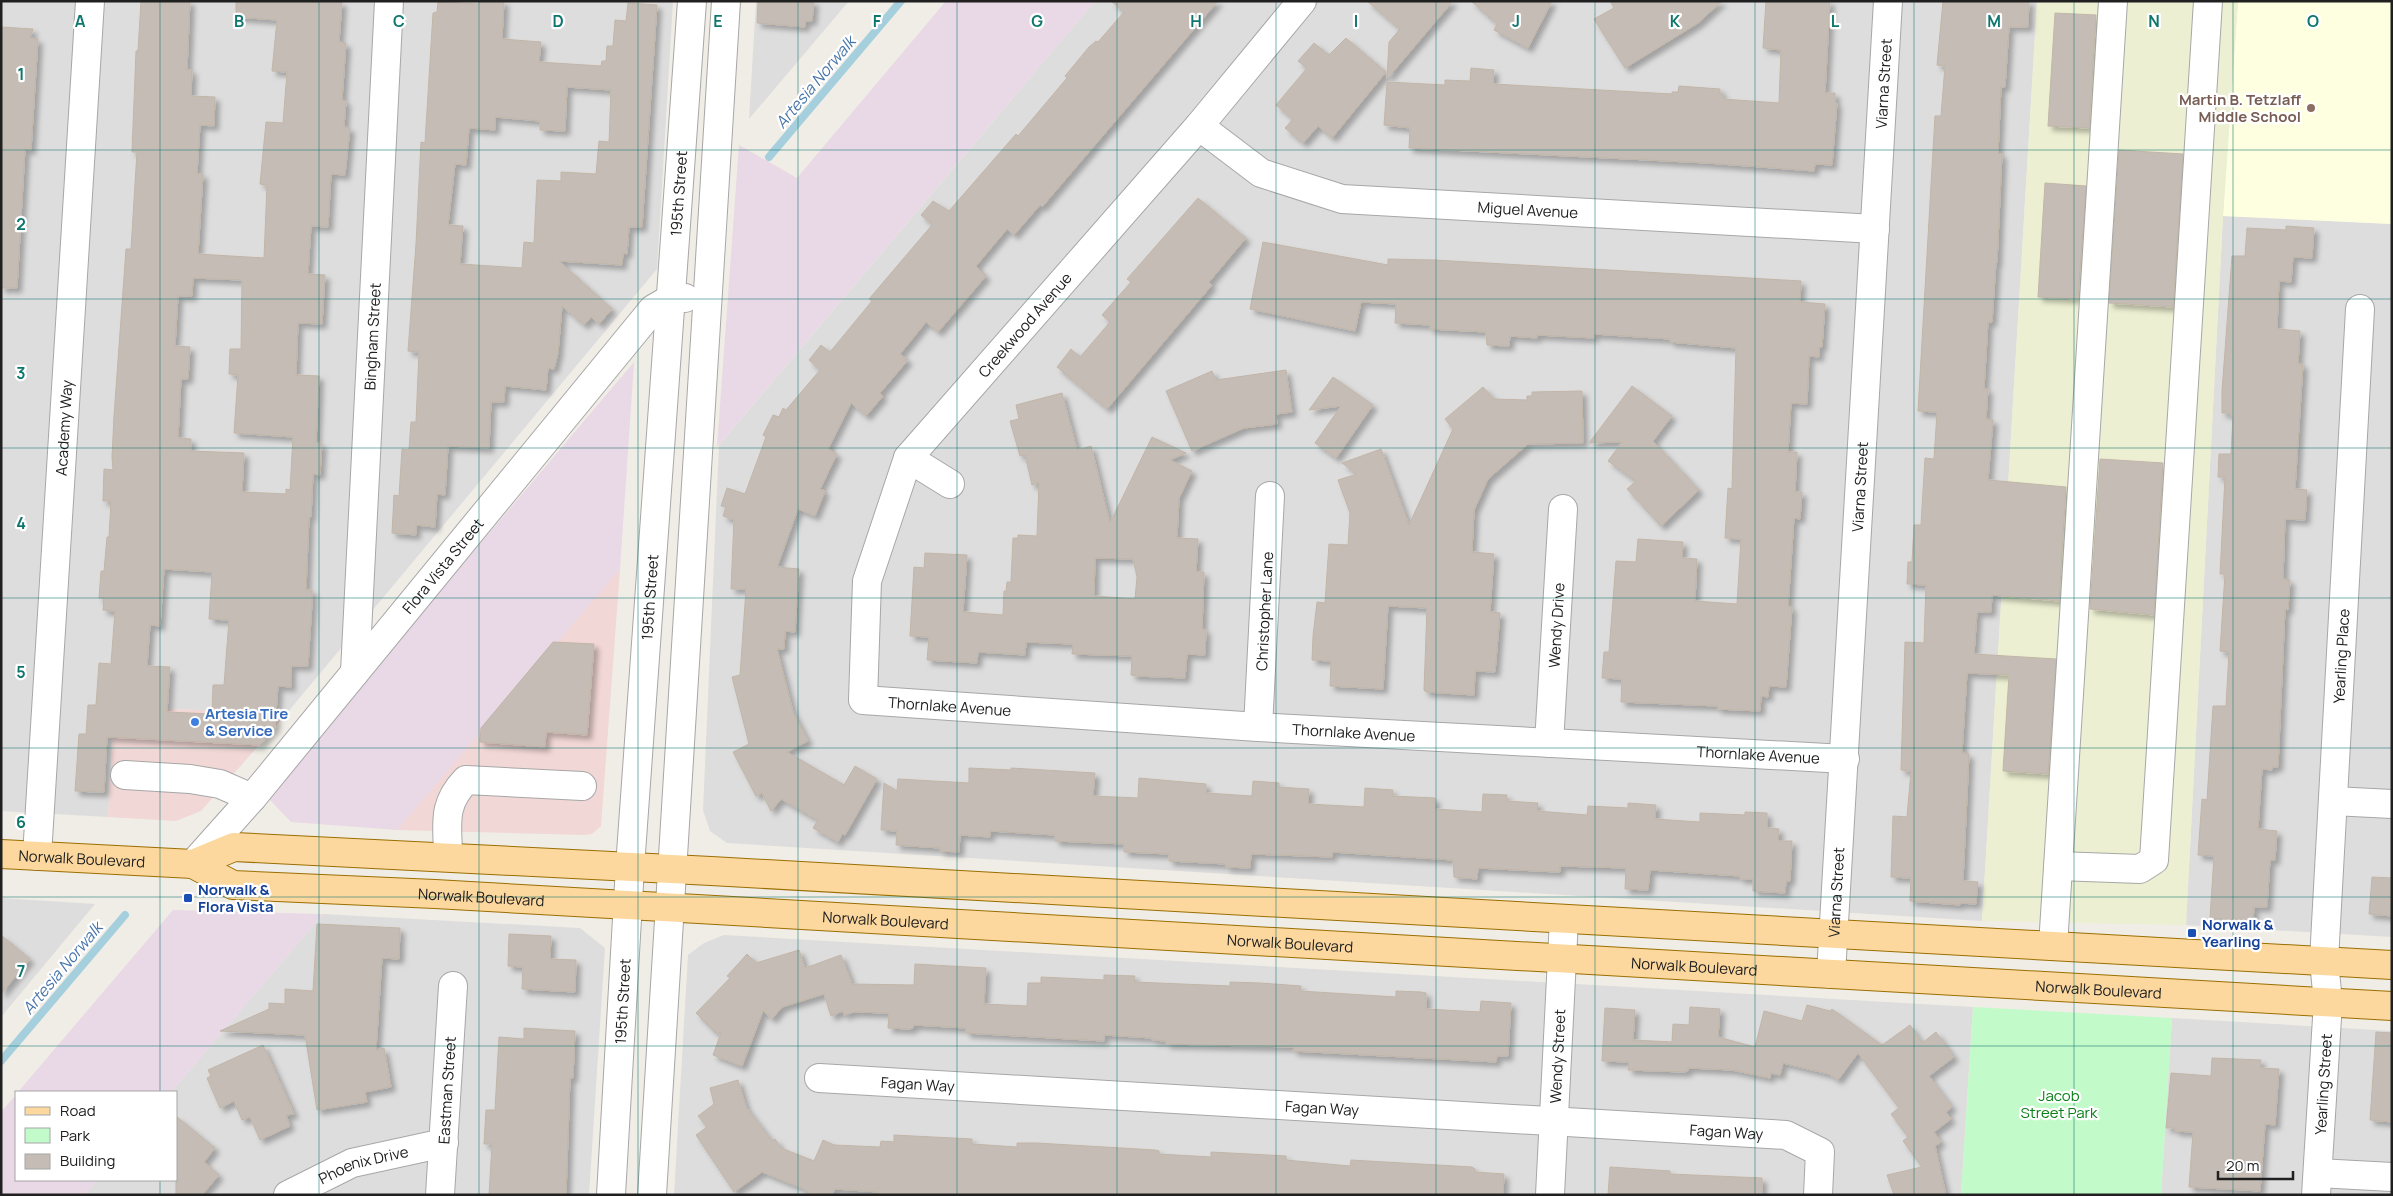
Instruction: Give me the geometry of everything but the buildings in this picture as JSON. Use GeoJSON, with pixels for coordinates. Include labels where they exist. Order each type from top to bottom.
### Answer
{"type":"FeatureCollection","features":[{"type":"Feature","properties":{"kind":"main road","name":"Norwalk Boulevard"},"geometry":{"type":"LineString","coordinates":[[193,864],[234,847],[671,869],[2392,965]]}},
{"type":"Feature","properties":{"kind":"main road","name":"Norwalk Boulevard"},"geometry":{"type":"LineString","coordinates":[[1,854],[193,864],[232,885],[2392,1006]]}},
{"type":"Feature","properties":{"kind":"street","name":"Academy Way"},"geometry":{"type":"LineString","coordinates":[[37,856],[90,1]]}},
{"type":"Feature","properties":{"kind":"street","name":"Bingham Street"},"geometry":{"type":"LineString","coordinates":[[355,672],[389,1]]}},
{"type":"Feature","properties":{"kind":"street","name":"195th Street"},"geometry":{"type":"LineString","coordinates":[[611,1195],[630,867],[692,1]]}},
{"type":"Feature","properties":{"kind":"street"},"geometry":{"type":"LineString","coordinates":[[652,1195],[726,1]]}},
{"type":"Feature","properties":{"kind":"street","name":"Creekwood Avenue"},"geometry":{"type":"LineString","coordinates":[[863,700],[867,581],[908,458],[1199,126],[1302,1]]}},
{"type":"Feature","properties":{"kind":"street","name":"Viarna Street"},"geometry":{"type":"LineString","coordinates":[[1831,974],[1888,1]]}},
{"type":"Feature","properties":{"kind":"street"},"geometry":{"type":"LineString","coordinates":[[2053,946],[2113,1]]}},
{"type":"Feature","properties":{"kind":"street"},"geometry":{"type":"LineString","coordinates":[[2058,866],[2140,869],[2154,860],[2208,1]]}},
{"type":"Feature","properties":{"kind":"street","name":"Miguel Avenue"},"geometry":{"type":"LineString","coordinates":[[1199,126],[1261,173],[1342,198],[1875,228]]}},
{"type":"Feature","properties":{"kind":"street","name":"Flora Vista Street"},"geometry":{"type":"LineString","coordinates":[[193,864],[252,798],[653,309],[672,298]]}},
{"type":"Feature","properties":{"kind":"street"},"geometry":{"type":"LineString","coordinates":[[672,298],[708,300]]}},
{"type":"Feature","properties":{"kind":"street","name":"Yearling Place"},"geometry":{"type":"LineString","coordinates":[[2328,1002],[2324,961],[2360,309]]}},
{"type":"Feature","properties":{"kind":"street"},"geometry":{"type":"LineString","coordinates":[[908,458],[950,484]]}},
{"type":"Feature","properties":{"kind":"street","name":"Christopher Lane"},"geometry":{"type":"LineString","coordinates":[[1258,727],[1270,496]]}},
{"type":"Feature","properties":{"kind":"street","name":"Wendy Drive"},"geometry":{"type":"LineString","coordinates":[[1549,743],[1563,509]]}},
{"type":"Feature","properties":{"kind":"street","name":"Thornlake Avenue"},"geometry":{"type":"LineString","coordinates":[[863,700],[1258,727],[1845,759]]}},
{"type":"Feature","properties":{"kind":"street"},"geometry":{"type":"LineString","coordinates":[[125,775],[190,779],[220,784],[252,798]]}},
{"type":"Feature","properties":{"kind":"street"},"geometry":{"type":"LineString","coordinates":[[448,857],[448,805],[454,793],[466,780],[582,786]]}},
{"type":"Feature","properties":{"kind":"street"},"geometry":{"type":"LineString","coordinates":[[2333,802],[2392,804]]}},
{"type":"Feature","properties":{"kind":"street","name":"Wendy Street"},"geometry":{"type":"LineString","coordinates":[[1550,1195],[1564,919]]}},
{"type":"Feature","properties":{"kind":"street","name":"Eastman Street"},"geometry":{"type":"LineString","coordinates":[[440,1195],[452,986]]}},
{"type":"Feature","properties":{"kind":"street","name":"Yearling Street"},"geometry":{"type":"LineString","coordinates":[[2317,1184],[2328,1002]]}},
{"type":"Feature","properties":{"kind":"street","name":"Fagan Way"},"geometry":{"type":"LineString","coordinates":[[819,1078],[1786,1135],[1820,1152],[1818,1195]]}},
{"type":"Feature","properties":{"kind":"street","name":"Phoenix Drive"},"geometry":{"type":"LineString","coordinates":[[288,1195],[352,1163],[444,1143]]}},
{"type":"Feature","properties":{"kind":"street"},"geometry":{"type":"LineString","coordinates":[[2317,1184],[2392,1177]]}},
{"type":"Feature","properties":{"kind":"shaded area"},"geometry":{"type":"Polygon","coordinates":[[[1,1],[673,1],[657,269],[287,713],[115,707],[108,817],[1,811],[1,1]]]}},
{"type":"Feature","properties":{"kind":"shaded area"},"geometry":{"type":"Polygon","coordinates":[[[756,1],[849,1],[749,119],[756,1]]]}},
{"type":"Feature","properties":{"kind":"shaded area"},"geometry":{"type":"Polygon","coordinates":[[[946,1],[1095,1],[717,447],[739,145],[797,178],[946,1]]]}},
{"type":"Feature","properties":{"kind":"shaded area"},"geometry":{"type":"Polygon","coordinates":[[[1095,1],[2037,1],[1982,921],[727,843],[710,831],[703,810],[719,445],[1095,1]]]}},
{"type":"Feature","properties":{"kind":"shaded area"},"geometry":{"type":"Polygon","coordinates":[[[2037,1],[2238,1],[2223,216],[2186,925],[1982,921],[2037,1]]]}},
{"type":"Feature","properties":{"kind":"shaded area","name":"Martin B. Tetzlaff Middle School"},"geometry":{"type":"Polygon","coordinates":[[[2238,1],[2392,1],[2392,224],[2223,216],[2238,1]]]}},
{"type":"Feature","properties":{"kind":"shaded area"},"geometry":{"type":"Polygon","coordinates":[[[2223,216],[2392,224],[2392,937],[2186,925],[2223,216]]]}},
{"type":"Feature","properties":{"kind":"shaded area"},"geometry":{"type":"Polygon","coordinates":[[[634,362],[620,569],[397,830],[291,822],[269,799],[275,786],[634,362]]]}},
{"type":"Feature","properties":{"kind":"shaded area"},"geometry":{"type":"Polygon","coordinates":[[[620,569],[601,826],[592,834],[584,835],[397,830],[553,642],[620,569]]]}},
{"type":"Feature","properties":{"kind":"shaded area"},"geometry":{"type":"Polygon","coordinates":[[[115,707],[287,713],[201,811],[176,821],[108,817],[115,707]]]}},
{"type":"Feature","properties":{"kind":"shaded area"},"geometry":{"type":"Polygon","coordinates":[[[1,898],[95,904],[1,1017],[1,898]]]}},
{"type":"Feature","properties":{"kind":"shaded area"},"geometry":{"type":"Polygon","coordinates":[[[173,910],[323,914],[172,1091],[19,1091],[173,910]]]}},
{"type":"Feature","properties":{"kind":"shaded area"},"geometry":{"type":"Polygon","coordinates":[[[323,914],[580,928],[605,948],[589,1195],[84,1195],[96,1181],[178,1181],[178,1091],[172,1091],[323,914]]]}},
{"type":"Feature","properties":{"kind":"shaded area"},"geometry":{"type":"Polygon","coordinates":[[[724,935],[1973,1007],[1961,1195],[674,1195],[688,955],[704,943],[724,935]]]}},
{"type":"Feature","properties":{"kind":"shaded area"},"geometry":{"type":"Polygon","coordinates":[[[2172,1018],[2392,1031],[2392,1195],[2161,1195],[2172,1018]]]}},
{"type":"Feature","properties":{"kind":"shaded area"},"geometry":{"type":"Polygon","coordinates":[[[15,1096],[15,1181],[96,1181],[84,1195],[1,1195],[1,1112],[15,1096]]]}},
{"type":"Feature","properties":{"kind":"green space","name":"Jacob Street Park"},"geometry":{"type":"Polygon","coordinates":[[[1973,1007],[2172,1018],[2161,1195],[1961,1195],[1973,1007]]]}},
{"type":"Feature","properties":{"kind":"waterway","name":"Artesia Norwalk"},"geometry":{"type":"LineString","coordinates":[[769,157],[901,1]]}},
{"type":"Feature","properties":{"kind":"waterway","name":"Artesia Norwalk"},"geometry":{"type":"LineString","coordinates":[[1,1061],[125,915]]}},
{"type":"Feature","properties":{"kind":"place","name":"Martin B. Tetzlaff Middle School"},"geometry":{"type":"Point","coordinates":[2311,108]}},
{"type":"Feature","properties":{"kind":"place","name":"Artesia Tire & Service"},"geometry":{"type":"Point","coordinates":[195,722]}},
{"type":"Feature","properties":{"kind":"place","name":"Norwalk & Flora Vista"},"geometry":{"type":"Point","coordinates":[188,898]}},
{"type":"Feature","properties":{"kind":"place","name":"Norwalk & Yearling"},"geometry":{"type":"Point","coordinates":[2192,933]}}]}
